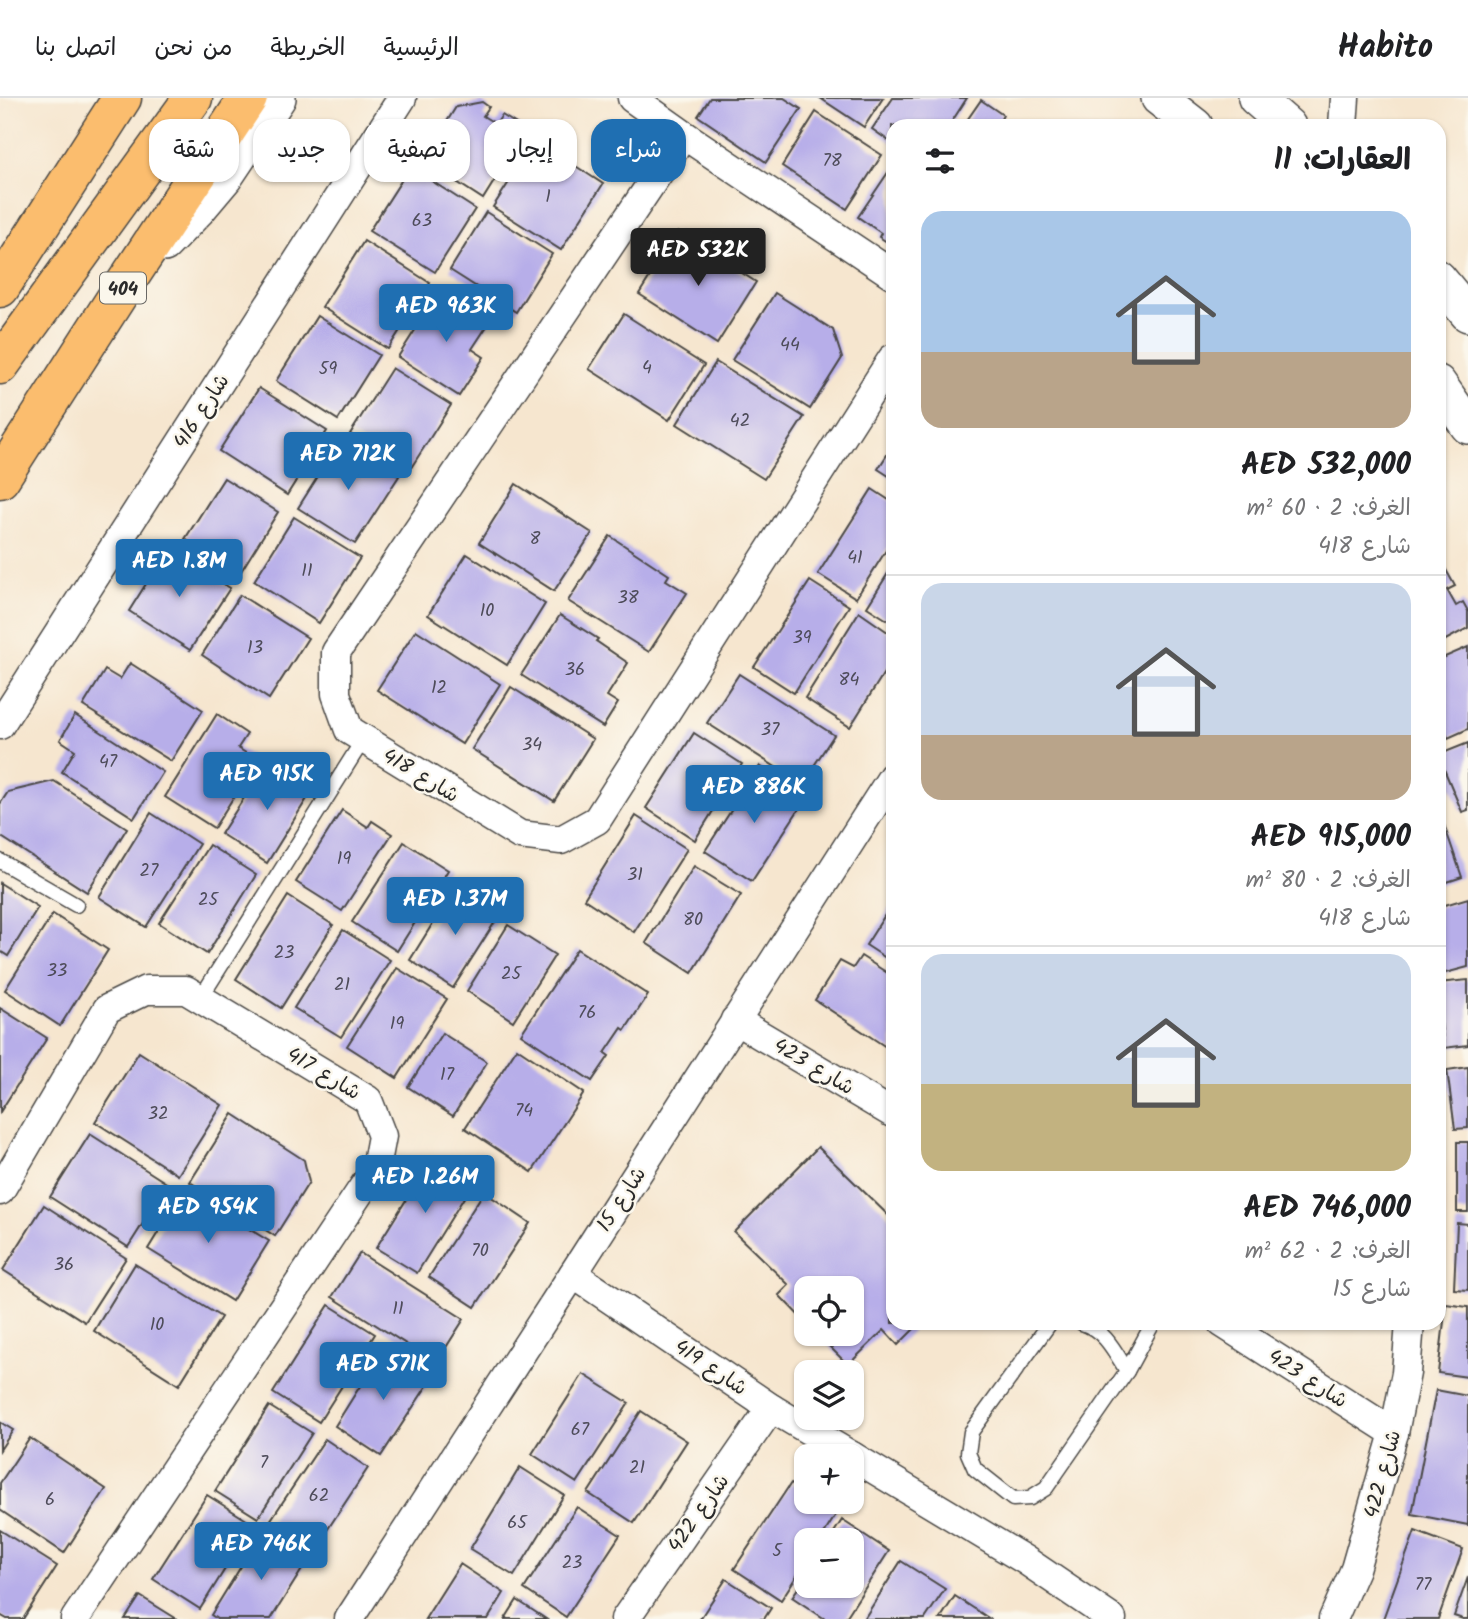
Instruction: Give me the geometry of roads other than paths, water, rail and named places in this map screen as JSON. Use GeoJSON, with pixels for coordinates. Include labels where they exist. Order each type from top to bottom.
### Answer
{"type":"FeatureCollection","features":[{"type":"Feature","properties":{"kind":"main road"},"geometry":{"type":"LineString","coordinates":[[0,288],[122,98]]}},
{"type":"Feature","properties":{"kind":"main road"},"geometry":{"type":"LineString","coordinates":[[0,365],[193,98]]}},
{"type":"Feature","properties":{"kind":"main road","name":"404"},"geometry":{"type":"LineString","coordinates":[[0,479],[248,98]]}},
{"type":"Feature","properties":{"kind":"street"},"geometry":{"type":"LineString","coordinates":[[125,284],[216,188],[278,98]]}},
{"type":"Feature","properties":{"kind":"street","name":"شارع 416"},"geometry":{"type":"LineString","coordinates":[[0,725],[402,98]]}},
{"type":"Feature","properties":{"kind":"street"},"geometry":{"type":"LineString","coordinates":[[632,98],[662,119]]}},
{"type":"Feature","properties":{"kind":"street"},"geometry":{"type":"LineString","coordinates":[[1159,98],[1186,119]]}},
{"type":"Feature","properties":{"kind":"street"},"geometry":{"type":"LineString","coordinates":[[1256,98],[1280,119]]}},
{"type":"Feature","properties":{"kind":"street"},"geometry":{"type":"LineString","coordinates":[[1344,119],[1345,98]]}},
{"type":"Feature","properties":{"kind":"street"},"geometry":{"type":"LineString","coordinates":[[686,136],[886,270]]}},
{"type":"Feature","properties":{"kind":"street","name":"شارع 418"},"geometry":{"type":"LineString","coordinates":[[652,182],[336,652],[336,694],[349,730],[520,835],[561,840],[597,820],[886,368]]}},
{"type":"Feature","properties":{"kind":"street"},"geometry":{"type":"LineString","coordinates":[[1446,288],[1468,314]]}},
{"type":"Feature","properties":{"kind":"street"},"geometry":{"type":"LineString","coordinates":[[1446,394],[1468,426]]}},
{"type":"Feature","properties":{"kind":"street","name":"شارع 15"},"geometry":{"type":"LineString","coordinates":[[349,1619],[886,786]]}},
{"type":"Feature","properties":{"kind":"street","name":"شارع 417"},"geometry":{"type":"LineString","coordinates":[[0,1191],[107,1009],[146,990],[186,990],[368,1100],[382,1136],[376,1168],[75,1619]]}},
{"type":"Feature","properties":{"kind":"street","name":"شارع 423"},"geometry":{"type":"LineString","coordinates":[[735,1020],[886,1109]]}},
{"type":"Feature","properties":{"kind":"street","name":"شارع 419"},"geometry":{"type":"LineString","coordinates":[[573,1274],[771,1408],[832,1444]]}},
{"type":"Feature","properties":{"kind":"street","name":"شارع 423"},"geometry":{"type":"LineString","coordinates":[[1233,1330],[1394,1433]]}},
{"type":"Feature","properties":{"kind":"street","name":"شارع 422"},"geometry":{"type":"LineString","coordinates":[[1333,1619],[1355,1569],[1394,1433],[1406,1373],[1409,1330]]}},
{"type":"Feature","properties":{"kind":"street","name":"شارع 422"},"geometry":{"type":"LineString","coordinates":[[625,1619],[771,1408]]}},
{"type":"Feature","properties":{"kind":"street","name":"شارع 419"},"geometry":{"type":"LineString","coordinates":[[864,1463],[1025,1560],[1112,1619]]}},
{"type":"Feature","properties":{"kind":"lane"},"geometry":{"type":"LineString","coordinates":[[200,999],[363,740]]}},
{"type":"Feature","properties":{"kind":"lane"},"geometry":{"type":"LineString","coordinates":[[0,861],[76,905]]}},
{"type":"Feature","properties":{"kind":"lane"},"geometry":{"type":"LineString","coordinates":[[1046,1330],[971,1432],[968,1453],[975,1469],[1013,1499],[1030,1498],[1046,1488],[1127,1371],[1149,1330]]}},
{"type":"Feature","properties":{"kind":"lane"},"geometry":{"type":"LineString","coordinates":[[1096,1330],[1109,1342],[1127,1371]]}}]}
